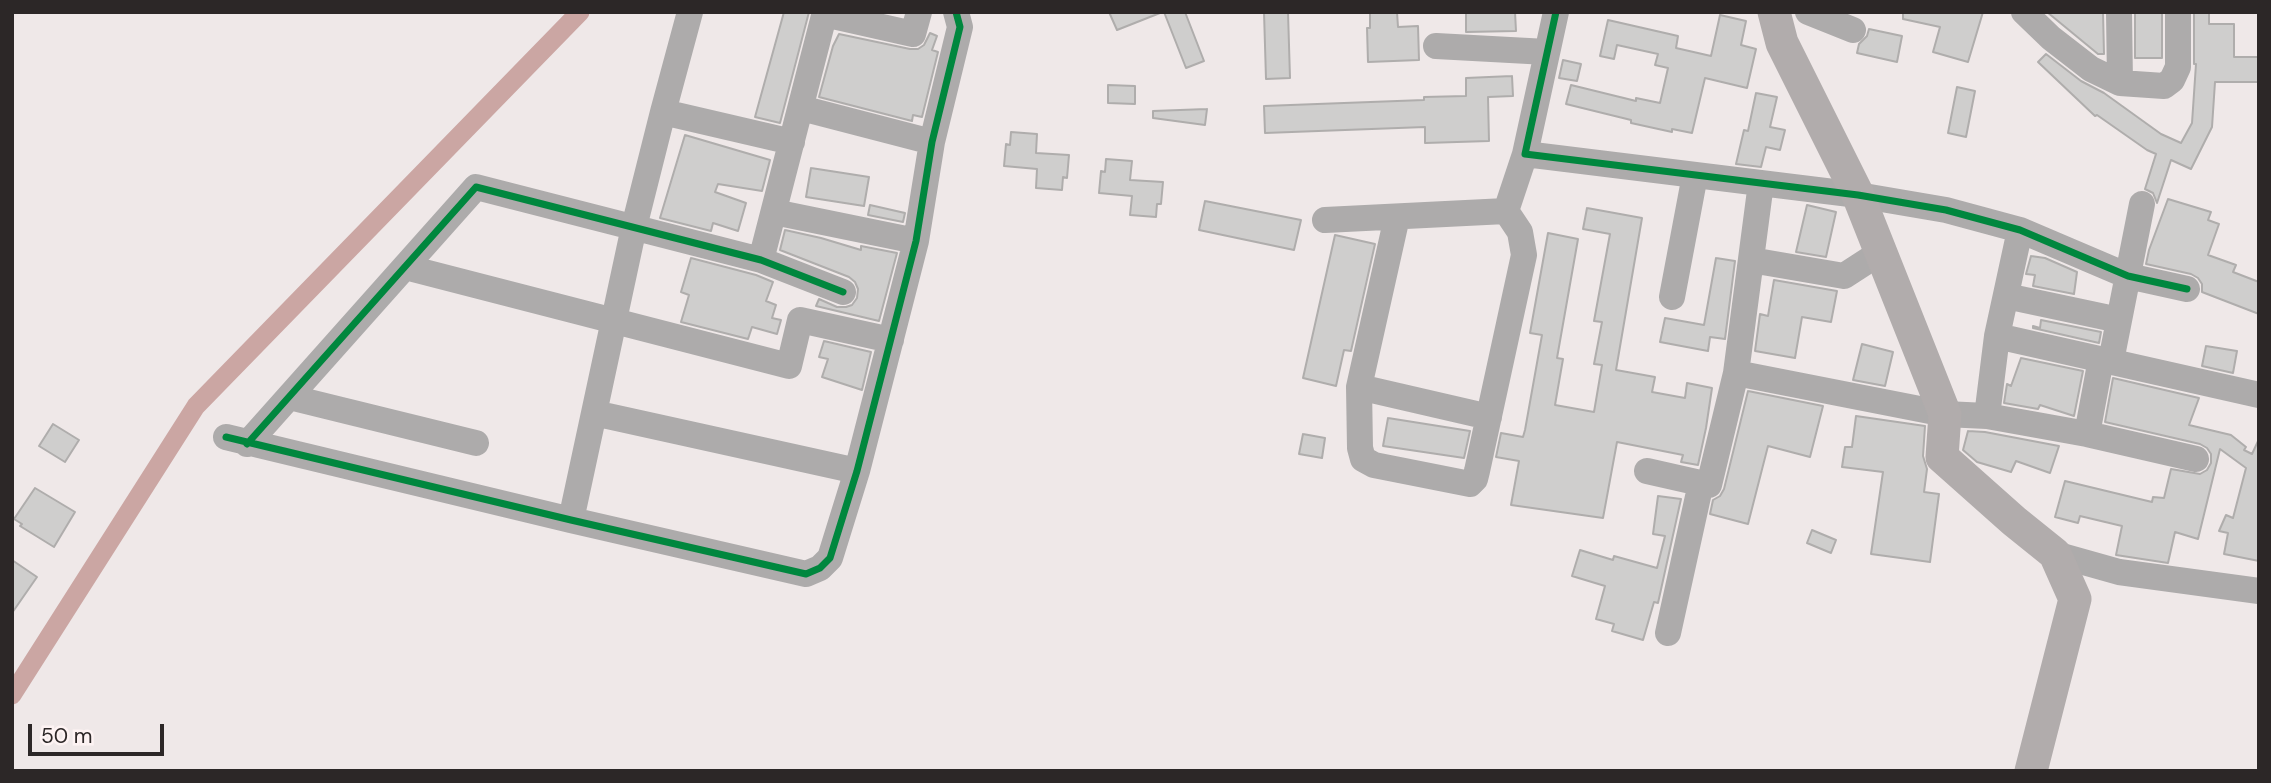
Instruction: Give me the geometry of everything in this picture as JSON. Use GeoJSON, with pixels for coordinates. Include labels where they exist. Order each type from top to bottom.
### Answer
{"type":"FeatureCollection","features":[{"type":"Feature","properties":{"kind":"main road"},"geometry":{"type":"LineString","coordinates":[[1774,12],[1782,43],[1858,195],[1945,414],[1942,457],[2014,522],[2055,554],[2075,599],[2031,771]]}},
{"type":"Feature","properties":{"kind":"street"},"geometry":{"type":"LineString","coordinates":[[571,520],[634,227],[690,12]]}},
{"type":"Feature","properties":{"kind":"street"},"geometry":{"type":"LineString","coordinates":[[761,260],[825,13],[913,34],[919,12]]}},
{"type":"Feature","properties":{"kind":"street"},"geometry":{"type":"LineString","coordinates":[[843,292],[761,260],[476,187],[289,397],[236,441],[806,574],[820,568],[830,558],[857,471],[916,241],[932,142],[960,27],[956,12]]}},
{"type":"Feature","properties":{"kind":"street"},"geometry":{"type":"LineString","coordinates":[[1506,211],[1525,154],[1556,12]]}},
{"type":"Feature","properties":{"kind":"street"},"geometry":{"type":"LineString","coordinates":[[1808,12],[1853,30]]}},
{"type":"Feature","properties":{"kind":"street"},"geometry":{"type":"LineString","coordinates":[[2024,12],[2051,38],[2091,69],[2120,83],[2164,86],[2172,80],[2178,67],[2178,12]]}},
{"type":"Feature","properties":{"kind":"street"},"geometry":{"type":"LineString","coordinates":[[2119,12],[2120,83]]}},
{"type":"Feature","properties":{"kind":"street"},"geometry":{"type":"LineString","coordinates":[[1436,46],[1547,52]]}},
{"type":"Feature","properties":{"kind":"street"},"geometry":{"type":"LineString","coordinates":[[801,108],[932,142]]}},
{"type":"Feature","properties":{"kind":"street"},"geometry":{"type":"LineString","coordinates":[[663,112],[792,142]]}},
{"type":"Feature","properties":{"kind":"street"},"geometry":{"type":"LineString","coordinates":[[1525,154],[1858,195],[1946,210],[2020,229],[2128,276],[2188,289]]}},
{"type":"Feature","properties":{"kind":"street"},"geometry":{"type":"LineString","coordinates":[[1672,297],[1695,175]]}},
{"type":"Feature","properties":{"kind":"street"},"geometry":{"type":"LineString","coordinates":[[1647,471],[1709,485],[1736,373],[1761,183]]}},
{"type":"Feature","properties":{"kind":"street"},"geometry":{"type":"LineString","coordinates":[[2087,434],[2119,320],[2143,204]]}},
{"type":"Feature","properties":{"kind":"street"},"geometry":{"type":"LineString","coordinates":[[1325,220],[1506,211]]}},
{"type":"Feature","properties":{"kind":"street"},"geometry":{"type":"LineString","coordinates":[[1397,217],[1359,387],[1360,448],[1363,459],[1374,465],[1470,484],[1477,471],[1524,255],[1520,232],[1506,211]]}},
{"type":"Feature","properties":{"kind":"street"},"geometry":{"type":"LineString","coordinates":[[774,212],[916,241]]}},
{"type":"Feature","properties":{"kind":"street"},"geometry":{"type":"LineString","coordinates":[[1987,416],[1997,336],[2020,229]]}},
{"type":"Feature","properties":{"kind":"street"},"geometry":{"type":"LineString","coordinates":[[1751,260],[1844,276],[1881,252]]}},
{"type":"Feature","properties":{"kind":"street"},"geometry":{"type":"LineString","coordinates":[[405,267],[789,366],[800,320],[891,340]]}},
{"type":"Feature","properties":{"kind":"street"},"geometry":{"type":"LineString","coordinates":[[2006,296],[2119,320]]}},
{"type":"Feature","properties":{"kind":"street"},"geometry":{"type":"LineString","coordinates":[[1997,336],[2259,395]]}},
{"type":"Feature","properties":{"kind":"street"},"geometry":{"type":"LineString","coordinates":[[1736,373],[1945,414],[1987,416],[2087,434],[2196,459]]}},
{"type":"Feature","properties":{"kind":"street"},"geometry":{"type":"LineString","coordinates":[[1359,387],[1489,417]]}},
{"type":"Feature","properties":{"kind":"street"},"geometry":{"type":"LineString","coordinates":[[289,397],[476,443]]}},
{"type":"Feature","properties":{"kind":"street"},"geometry":{"type":"LineString","coordinates":[[594,413],[857,471]]}},
{"type":"Feature","properties":{"kind":"street"},"geometry":{"type":"LineString","coordinates":[[1668,633],[1701,483]]}},
{"type":"Feature","properties":{"kind":"street"},"geometry":{"type":"LineString","coordinates":[[2055,554],[2119,572],[2259,592]]}},
{"type":"Feature","properties":{"kind":"building"},"geometry":{"type":"Polygon","coordinates":[[[784,12],[809,12],[780,123],[755,117],[784,12]]]}},
{"type":"Feature","properties":{"kind":"building"},"geometry":{"type":"Polygon","coordinates":[[[1109,12],[1160,12],[1160,13],[1117,30],[1109,12]]]}},
{"type":"Feature","properties":{"kind":"building"},"geometry":{"type":"Polygon","coordinates":[[[1164,12],[1185,12],[1204,61],[1186,68],[1164,12]]]}},
{"type":"Feature","properties":{"kind":"building"},"geometry":{"type":"Polygon","coordinates":[[[1264,12],[1288,12],[1290,78],[1266,79],[1264,12]]]}},
{"type":"Feature","properties":{"kind":"building"},"geometry":{"type":"Polygon","coordinates":[[[1370,12],[1397,12],[1398,27],[1418,26],[1419,60],[1368,62],[1367,28],[1370,28],[1370,12]]]}},
{"type":"Feature","properties":{"kind":"building"},"geometry":{"type":"Polygon","coordinates":[[[1466,12],[1515,12],[1516,31],[1466,32],[1466,12]]]}},
{"type":"Feature","properties":{"kind":"building"},"geometry":{"type":"Polygon","coordinates":[[[1903,12],[1983,12],[1968,62],[1933,52],[1940,27],[1903,19],[1903,12]]]}},
{"type":"Feature","properties":{"kind":"building"},"geometry":{"type":"Polygon","coordinates":[[[2047,12],[2103,12],[2104,54],[2098,54],[2047,12]]]}},
{"type":"Feature","properties":{"kind":"building"},"geometry":{"type":"Polygon","coordinates":[[[2135,12],[2162,12],[2162,58],[2135,58],[2135,12]]]}},
{"type":"Feature","properties":{"kind":"building"},"geometry":{"type":"Polygon","coordinates":[[[2194,12],[2209,12],[2209,24],[2234,24],[2234,57],[2258,57],[2258,82],[2215,82],[2212,127],[2191,169],[2171,160],[2157,203],[2153,193],[2145,189],[2156,154],[2095,116],[2038,62],[2046,54],[2081,81],[2104,93],[2161,134],[2181,143],[2192,123],[2196,64],[2194,12]]]}},
{"type":"Feature","properties":{"kind":"building"},"geometry":{"type":"Polygon","coordinates":[[[1720,15],[1746,21],[1741,45],[1756,49],[1747,88],[1705,78],[1692,133],[1672,129],[1672,132],[1631,123],[1631,120],[1566,104],[1571,85],[1636,101],[1636,98],[1660,103],[1668,68],[1655,65],[1658,54],[1617,45],[1614,59],[1600,56],[1608,20],[1678,36],[1676,48],[1711,56],[1720,15]]]}},
{"type":"Feature","properties":{"kind":"building"},"geometry":{"type":"Polygon","coordinates":[[[1869,29],[1902,36],[1897,62],[1857,53],[1859,44],[1867,36],[1869,29]]]}},
{"type":"Feature","properties":{"kind":"building"},"geometry":{"type":"Polygon","coordinates":[[[930,33],[937,36],[932,50],[938,52],[922,117],[913,115],[912,121],[819,97],[839,34],[918,49],[924,45],[930,33]]]}},
{"type":"Feature","properties":{"kind":"building"},"geometry":{"type":"Polygon","coordinates":[[[1563,60],[1581,64],[1577,81],[1559,78],[1563,60]]]}},
{"type":"Feature","properties":{"kind":"building"},"geometry":{"type":"Polygon","coordinates":[[[1512,76],[1513,96],[1488,97],[1489,141],[1425,143],[1425,127],[1265,133],[1264,106],[1466,96],[1466,78],[1512,76]]]}},
{"type":"Feature","properties":{"kind":"building"},"geometry":{"type":"Polygon","coordinates":[[[1108,85],[1135,86],[1135,104],[1108,103],[1108,85]]]}},
{"type":"Feature","properties":{"kind":"building"},"geometry":{"type":"Polygon","coordinates":[[[1957,87],[1975,91],[1966,137],[1948,133],[1957,87]]]}},
{"type":"Feature","properties":{"kind":"building"},"geometry":{"type":"Polygon","coordinates":[[[1756,93],[1777,97],[1770,127],[1785,130],[1780,150],[1766,147],[1761,167],[1736,164],[1744,130],[1748,131],[1756,93]]]}},
{"type":"Feature","properties":{"kind":"building"},"geometry":{"type":"Polygon","coordinates":[[[1207,109],[1205,125],[1153,118],[1153,111],[1207,109]]]}},
{"type":"Feature","properties":{"kind":"building"},"geometry":{"type":"Polygon","coordinates":[[[1011,132],[1037,134],[1036,153],[1069,155],[1067,178],[1063,177],[1062,190],[1036,188],[1037,169],[1004,166],[1006,144],[1010,145],[1011,132]]]}},
{"type":"Feature","properties":{"kind":"building"},"geometry":{"type":"Polygon","coordinates":[[[685,135],[770,160],[762,191],[718,184],[715,192],[746,203],[738,231],[713,223],[711,231],[660,218],[685,135]]]}},
{"type":"Feature","properties":{"kind":"building"},"geometry":{"type":"Polygon","coordinates":[[[1106,159],[1132,161],[1130,180],[1163,182],[1161,204],[1157,204],[1156,217],[1130,215],[1132,196],[1099,193],[1101,171],[1105,172],[1106,159]]]}},
{"type":"Feature","properties":{"kind":"building"},"geometry":{"type":"Polygon","coordinates":[[[811,168],[869,177],[864,206],[806,197],[811,168]]]}},
{"type":"Feature","properties":{"kind":"building"},"geometry":{"type":"Polygon","coordinates":[[[2168,199],[2211,212],[2208,220],[2219,224],[2208,255],[2236,265],[2233,272],[2259,282],[2259,314],[2202,292],[2202,284],[2191,274],[2146,264],[2168,199]]]}},
{"type":"Feature","properties":{"kind":"building"},"geometry":{"type":"Polygon","coordinates":[[[1205,201],[1301,220],[1294,250],[1199,230],[1205,201]]]}},
{"type":"Feature","properties":{"kind":"building"},"geometry":{"type":"Polygon","coordinates":[[[870,205],[905,213],[903,222],[868,215],[870,205]]]}},
{"type":"Feature","properties":{"kind":"building"},"geometry":{"type":"Polygon","coordinates":[[[1807,205],[1836,212],[1826,257],[1796,252],[1807,205]]]}},
{"type":"Feature","properties":{"kind":"building"},"geometry":{"type":"Polygon","coordinates":[[[1587,208],[1642,218],[1616,370],[1655,377],[1652,392],[1685,398],[1687,383],[1712,388],[1698,465],[1681,462],[1683,455],[1617,442],[1603,518],[1511,505],[1519,461],[1496,457],[1501,433],[1523,437],[1525,430],[1542,335],[1530,333],[1548,233],[1578,239],[1557,358],[1563,359],[1555,405],[1594,412],[1602,365],[1594,364],[1602,322],[1594,321],[1610,234],[1583,229],[1587,208]]]}},
{"type":"Feature","properties":{"kind":"building"},"geometry":{"type":"Polygon","coordinates":[[[785,230],[861,250],[861,246],[897,253],[879,321],[816,306],[819,299],[837,307],[852,305],[857,298],[858,289],[849,277],[780,250],[785,230]]]}},
{"type":"Feature","properties":{"kind":"building"},"geometry":{"type":"Polygon","coordinates":[[[1335,235],[1375,244],[1351,351],[1344,350],[1336,386],[1303,378],[1335,235]]]}},
{"type":"Feature","properties":{"kind":"building"},"geometry":{"type":"Polygon","coordinates":[[[2031,256],[2045,258],[2077,272],[2074,294],[2033,286],[2035,275],[2026,274],[2031,256]]]}},
{"type":"Feature","properties":{"kind":"building"},"geometry":{"type":"Polygon","coordinates":[[[691,258],[773,282],[766,301],[776,305],[772,318],[781,320],[777,334],[752,327],[748,339],[681,322],[689,295],[681,292],[691,258]]]}},
{"type":"Feature","properties":{"kind":"building"},"geometry":{"type":"Polygon","coordinates":[[[1716,258],[1735,261],[1725,339],[1710,337],[1708,351],[1660,342],[1665,318],[1704,325],[1716,258]]]}},
{"type":"Feature","properties":{"kind":"building"},"geometry":{"type":"Polygon","coordinates":[[[1774,280],[1837,291],[1831,322],[1802,317],[1795,358],[1755,351],[1760,314],[1768,316],[1774,280]]]}},
{"type":"Feature","properties":{"kind":"building"},"geometry":{"type":"Polygon","coordinates":[[[2041,320],[2101,332],[2099,343],[2033,328],[2040,328],[2041,320]]]}},
{"type":"Feature","properties":{"kind":"building"},"geometry":{"type":"Polygon","coordinates":[[[824,341],[871,352],[862,390],[822,377],[828,359],[819,357],[824,341]]]}},
{"type":"Feature","properties":{"kind":"building"},"geometry":{"type":"Polygon","coordinates":[[[1862,344],[1893,352],[1885,386],[1853,380],[1862,344]]]}},
{"type":"Feature","properties":{"kind":"building"},"geometry":{"type":"Polygon","coordinates":[[[2206,346],[2237,351],[2233,373],[2202,366],[2206,346]]]}},
{"type":"Feature","properties":{"kind":"building"},"geometry":{"type":"Polygon","coordinates":[[[2021,358],[2083,371],[2074,416],[2040,405],[2038,409],[2004,403],[2007,384],[2011,386],[2021,358]]]}},
{"type":"Feature","properties":{"kind":"building"},"geometry":{"type":"Polygon","coordinates":[[[2113,378],[2199,398],[2189,425],[2231,435],[2246,447],[2244,450],[2252,454],[2259,439],[2259,561],[2224,554],[2228,533],[2219,531],[2226,515],[2233,518],[2246,468],[2220,449],[2198,539],[2175,532],[2168,563],[2116,555],[2122,526],[2080,516],[2078,523],[2055,517],[2065,481],[2152,502],[2153,497],[2164,498],[2171,469],[2200,474],[2207,470],[2211,463],[2211,454],[2200,444],[2105,422],[2113,378]]]}},
{"type":"Feature","properties":{"kind":"building"},"geometry":{"type":"Polygon","coordinates":[[[1748,391],[1823,406],[1810,457],[1768,446],[1748,524],[1710,514],[1713,500],[1720,496],[1724,489],[1748,391]]]}},
{"type":"Feature","properties":{"kind":"building"},"geometry":{"type":"Polygon","coordinates":[[[1856,416],[1925,426],[1923,456],[1927,469],[1924,492],[1939,494],[1930,562],[1871,554],[1883,472],[1842,467],[1845,447],[1852,447],[1856,416]]]}},
{"type":"Feature","properties":{"kind":"building"},"geometry":{"type":"Polygon","coordinates":[[[1388,418],[1470,431],[1464,458],[1383,446],[1388,418]]]}},
{"type":"Feature","properties":{"kind":"building"},"geometry":{"type":"Polygon","coordinates":[[[53,424],[79,440],[65,462],[39,446],[53,424]]]}},
{"type":"Feature","properties":{"kind":"building"},"geometry":{"type":"Polygon","coordinates":[[[1968,431],[2059,446],[2050,473],[2016,461],[2011,472],[1977,462],[1963,450],[1968,431]]]}},
{"type":"Feature","properties":{"kind":"building"},"geometry":{"type":"Polygon","coordinates":[[[1303,434],[1325,438],[1322,458],[1299,454],[1303,434]]]}},
{"type":"Feature","properties":{"kind":"building"},"geometry":{"type":"Polygon","coordinates":[[[35,488],[75,512],[54,547],[20,526],[22,524],[14,519],[35,488]]]}},
{"type":"Feature","properties":{"kind":"building"},"geometry":{"type":"Polygon","coordinates":[[[1658,496],[1681,499],[1658,603],[1654,602],[1643,640],[1612,631],[1614,624],[1596,619],[1605,586],[1572,576],[1580,550],[1613,560],[1614,556],[1657,568],[1665,536],[1653,534],[1658,496]]]}},
{"type":"Feature","properties":{"kind":"building"},"geometry":{"type":"Polygon","coordinates":[[[1812,530],[1836,540],[1831,553],[1807,543],[1812,530]]]}},
{"type":"Feature","properties":{"kind":"building"},"geometry":{"type":"Polygon","coordinates":[[[12,560],[37,577],[12,613],[12,560]]]}},
{"type":"Feature","properties":{"kind":"waterway"},"geometry":{"type":"LineString","coordinates":[[12,695],[196,406],[580,12]]}},
{"type":"Feature","properties":{"kind":"cycle path"},"geometry":{"type":"LineString","coordinates":[[226,437],[806,574],[820,568],[830,558],[857,471],[916,241],[932,142],[960,27],[956,12]]}},
{"type":"Feature","properties":{"kind":"cycle path"},"geometry":{"type":"LineString","coordinates":[[1556,12],[1525,154],[1858,195],[1946,210],[2020,230],[2128,276],[2187,289]]}},
{"type":"Feature","properties":{"kind":"cycle path"},"geometry":{"type":"LineString","coordinates":[[247,444],[476,187],[761,260],[843,292]]}}]}
